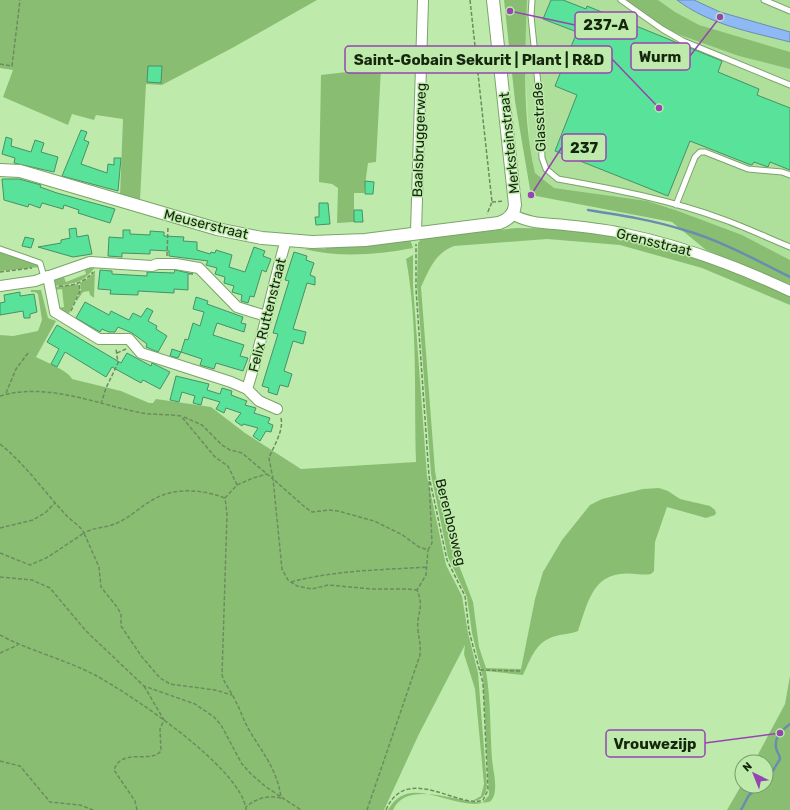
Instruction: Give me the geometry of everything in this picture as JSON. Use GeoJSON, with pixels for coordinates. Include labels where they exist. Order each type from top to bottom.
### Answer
{"type":"FeatureCollection","features":[{"type":"Feature","properties":{"kind":"street","name":"Baalsbruggerweg"},"geometry":{"type":"LineString","coordinates":[[416,232],[423,0]]}},
{"type":"Feature","properties":{"kind":"street","name":"Merksteinstraat"},"geometry":{"type":"LineString","coordinates":[[493,0],[515,200],[515,209],[512,214]]}},
{"type":"Feature","properties":{"kind":"street","name":"Meuserstraat"},"geometry":{"type":"LineString","coordinates":[[0,170],[20,171],[168,215],[239,234],[312,242],[365,240],[416,232]]}},
{"type":"Feature","properties":{"kind":"street"},"geometry":{"type":"LineString","coordinates":[[416,232],[502,222],[512,214]]}},
{"type":"Feature","properties":{"kind":"street","name":"Grensstraat"},"geometry":{"type":"LineString","coordinates":[[512,214],[528,222],[591,228],[625,234],[706,255],[790,291]]}},
{"type":"Feature","properties":{"kind":"street","name":"Felix Ruttenstraat"},"geometry":{"type":"LineString","coordinates":[[247,389],[260,349],[266,316],[286,240]]}},
{"type":"Feature","properties":{"kind":"street"},"geometry":{"type":"LineString","coordinates":[[0,286],[35,281],[45,274],[90,262],[152,266],[157,264],[176,264],[199,268],[237,307],[266,316]]}},
{"type":"Feature","properties":{"kind":"street"},"geometry":{"type":"LineString","coordinates":[[45,274],[50,288],[55,312],[99,339],[129,339],[142,353],[247,389],[260,401],[277,409]]}},
{"type":"Feature","properties":{"kind":"lane","name":"Glasstraße"},"geometry":{"type":"LineString","coordinates":[[532,0],[531,16],[540,104],[542,158],[546,169],[558,179],[627,192],[676,205],[724,220],[790,247]]}},
{"type":"Feature","properties":{"kind":"lane"},"geometry":{"type":"LineString","coordinates":[[621,0],[662,29],[683,41],[790,85]]}},
{"type":"Feature","properties":{"kind":"lane"},"geometry":{"type":"LineString","coordinates":[[764,0],[790,11]]}},
{"type":"Feature","properties":{"kind":"lane"},"geometry":{"type":"LineString","coordinates":[[676,205],[695,157],[700,152],[705,152],[748,169],[782,172],[790,175]]}},
{"type":"Feature","properties":{"kind":"lane"},"geometry":{"type":"LineString","coordinates":[[0,249],[40,262],[45,274]]}},
{"type":"Feature","properties":{"kind":"path"},"geometry":{"type":"LineString","coordinates":[[0,64],[12,66],[20,0]]}},
{"type":"Feature","properties":{"kind":"path","name":"Merksteinstraat"},"geometry":{"type":"LineString","coordinates":[[470,0],[492,202]]}},
{"type":"Feature","properties":{"kind":"path"},"geometry":{"type":"LineString","coordinates":[[166,264],[168,215]]}},
{"type":"Feature","properties":{"kind":"path","name":"Berenbosweg"},"geometry":{"type":"LineString","coordinates":[[386,810],[396,796],[410,791],[426,792],[468,803],[480,802],[485,797],[488,790],[483,683],[469,631],[465,596],[447,560],[429,476],[416,289],[416,232]]}},
{"type":"Feature","properties":{"kind":"path"},"geometry":{"type":"LineString","coordinates":[[50,288],[79,283],[90,276],[98,262]]}},
{"type":"Feature","properties":{"kind":"path"},"geometry":{"type":"LineString","coordinates":[[0,272],[26,268],[45,274]]}},
{"type":"Feature","properties":{"kind":"path"},"geometry":{"type":"LineString","coordinates":[[65,319],[68,318],[78,296],[80,289],[79,283]]}},
{"type":"Feature","properties":{"kind":"path"},"geometry":{"type":"LineString","coordinates":[[101,404],[106,388],[118,363],[116,351],[118,339]]}},
{"type":"Feature","properties":{"kind":"path"},"geometry":{"type":"LineString","coordinates":[[6,394],[16,369],[28,353]]}},
{"type":"Feature","properties":{"kind":"path"},"geometry":{"type":"LineString","coordinates":[[0,396],[6,394],[39,392],[67,396],[141,413],[184,417],[202,425],[222,445],[230,450],[242,453],[312,512],[338,511],[374,521],[401,534],[410,541],[428,550]]}},
{"type":"Feature","properties":{"kind":"path"},"geometry":{"type":"LineString","coordinates":[[277,409],[281,422],[275,447],[269,458],[274,479],[282,569],[291,582],[296,586],[312,589],[328,585],[372,589],[408,588],[417,590]]}},
{"type":"Feature","properties":{"kind":"path"},"geometry":{"type":"LineString","coordinates":[[184,417],[215,457],[228,466],[237,485]]}},
{"type":"Feature","properties":{"kind":"path"},"geometry":{"type":"LineString","coordinates":[[0,444],[24,464],[55,503],[84,533],[99,567],[101,587],[121,614],[121,626],[142,657],[160,678],[170,684],[215,690],[234,696]]}},
{"type":"Feature","properties":{"kind":"path"},"geometry":{"type":"LineString","coordinates":[[267,474],[237,485],[225,498],[227,514],[222,675],[225,685],[234,696],[248,728],[266,755],[275,774],[281,798]]}},
{"type":"Feature","properties":{"kind":"path"},"geometry":{"type":"LineString","coordinates":[[417,590],[426,575],[428,567],[428,550],[432,543],[429,476]]}},
{"type":"Feature","properties":{"kind":"path"},"geometry":{"type":"LineString","coordinates":[[0,553],[30,565],[48,557],[90,530],[115,524],[156,498],[180,491],[206,492],[225,498]]}},
{"type":"Feature","properties":{"kind":"path"},"geometry":{"type":"LineString","coordinates":[[0,528],[33,520],[46,513],[55,503]]}},
{"type":"Feature","properties":{"kind":"path"},"geometry":{"type":"LineString","coordinates":[[291,582],[312,576],[348,571],[428,567]]}},
{"type":"Feature","properties":{"kind":"path"},"geometry":{"type":"LineString","coordinates":[[0,577],[32,580],[50,588],[86,631],[144,686],[164,720]]}},
{"type":"Feature","properties":{"kind":"path"},"geometry":{"type":"LineString","coordinates":[[368,810],[420,655],[422,642],[418,630],[422,604],[417,590]]}},
{"type":"Feature","properties":{"kind":"path"},"geometry":{"type":"LineString","coordinates":[[0,635],[19,645],[62,660],[94,675],[164,720],[220,769],[237,789],[246,810]]}},
{"type":"Feature","properties":{"kind":"path"},"geometry":{"type":"LineString","coordinates":[[0,653],[19,645]]}},
{"type":"Feature","properties":{"kind":"path"},"geometry":{"type":"LineString","coordinates":[[480,670],[521,671]]}},
{"type":"Feature","properties":{"kind":"path"},"geometry":{"type":"LineString","coordinates":[[144,686],[195,704],[210,713],[221,725],[242,764],[258,781],[281,798],[301,810]]}},
{"type":"Feature","properties":{"kind":"path"},"geometry":{"type":"LineString","coordinates":[[137,810],[135,800],[114,770],[120,760],[159,753],[162,748],[160,728],[164,720]]}},
{"type":"Feature","properties":{"kind":"path"},"geometry":{"type":"LineString","coordinates":[[0,761],[20,766],[50,802],[80,805],[93,810]]}},
{"type":"Feature","properties":{"kind":"path"},"geometry":{"type":"LineString","coordinates":[[246,807],[259,798],[269,796],[281,798]]}},
{"type":"Feature","properties":{"kind":"shaded area"},"geometry":{"type":"Polygon","coordinates":[[[0,0],[317,0],[234,47],[162,85],[146,84],[140,200],[120,195],[123,119],[96,115],[94,120],[72,114],[68,125],[3,97],[13,70],[0,68],[0,0]]]}},
{"type":"Feature","properties":{"kind":"shaded area"},"geometry":{"type":"Polygon","coordinates":[[[504,0],[527,0],[525,65],[526,109],[535,173],[554,188],[647,201],[742,235],[790,260],[790,284],[706,250],[672,222],[531,195],[515,101],[504,0]]]}},
{"type":"Feature","properties":{"kind":"shaded area"},"geometry":{"type":"Polygon","coordinates":[[[527,0],[790,0],[790,271],[669,212],[557,192],[534,173],[530,152],[525,64],[527,0]]]}},
{"type":"Feature","properties":{"kind":"shaded area"},"geometry":{"type":"Polygon","coordinates":[[[625,0],[658,0],[675,12],[699,25],[790,52],[790,69],[739,56],[680,35],[660,25],[625,0]]]}},
{"type":"Feature","properties":{"kind":"shaded area"},"geometry":{"type":"Polygon","coordinates":[[[381,68],[376,162],[368,163],[364,193],[354,193],[354,222],[337,223],[338,188],[332,184],[319,182],[321,75],[381,68]]]}},
{"type":"Feature","properties":{"kind":"shaded area"},"geometry":{"type":"Polygon","coordinates":[[[516,228],[569,230],[604,234],[639,240],[673,249],[724,268],[790,296],[790,305],[702,268],[620,245],[547,239],[454,246],[442,253],[433,263],[421,287],[435,471],[451,544],[473,602],[479,647],[486,668],[521,669],[535,599],[543,572],[562,540],[590,505],[602,499],[643,489],[659,488],[668,491],[680,499],[710,506],[716,513],[715,515],[706,518],[667,507],[655,542],[654,571],[651,574],[620,574],[610,576],[602,581],[591,595],[578,631],[549,638],[539,646],[523,675],[486,671],[490,704],[495,791],[491,801],[482,803],[489,795],[483,678],[472,633],[467,597],[448,557],[431,474],[417,284],[418,243],[422,238],[516,228]]]}},
{"type":"Feature","properties":{"kind":"shaded area"},"geometry":{"type":"Polygon","coordinates":[[[410,239],[413,248],[372,254],[331,254],[304,249],[326,249],[326,246],[410,239]]]}},
{"type":"Feature","properties":{"kind":"shaded area"},"geometry":{"type":"Polygon","coordinates":[[[0,252],[38,264],[40,267],[0,271],[0,252]]]}},
{"type":"Feature","properties":{"kind":"shaded area"},"geometry":{"type":"Polygon","coordinates":[[[413,255],[413,286],[427,476],[446,565],[462,596],[468,633],[478,673],[487,786],[486,793],[480,799],[472,801],[481,796],[484,784],[475,689],[464,654],[465,645],[419,734],[384,810],[0,810],[0,335],[13,336],[38,331],[42,320],[38,294],[31,292],[31,290],[41,290],[48,318],[56,321],[36,357],[66,372],[72,379],[121,391],[149,403],[153,403],[156,399],[211,407],[245,433],[301,469],[416,462],[414,334],[410,283],[406,259],[413,255]]]}},
{"type":"Feature","properties":{"kind":"shaded area"},"geometry":{"type":"Polygon","coordinates":[[[96,266],[82,280],[54,286],[55,278],[63,275],[66,282],[86,274],[84,267],[96,266]]]}},
{"type":"Feature","properties":{"kind":"shaded area"},"geometry":{"type":"Polygon","coordinates":[[[95,270],[94,298],[90,295],[89,291],[83,292],[76,302],[81,290],[80,283],[89,278],[95,270]]]}},
{"type":"Feature","properties":{"kind":"shaded area"},"geometry":{"type":"Polygon","coordinates":[[[78,284],[80,290],[67,318],[57,308],[64,307],[62,289],[54,290],[54,287],[78,284]]]}},
{"type":"Feature","properties":{"kind":"shaded area"},"geometry":{"type":"Polygon","coordinates":[[[790,676],[790,810],[727,810],[736,794],[774,794],[774,754],[758,754],[785,704],[790,676]]]}},
{"type":"Feature","properties":{"kind":"shaded area"},"geometry":{"type":"Polygon","coordinates":[[[407,794],[427,794],[413,795],[401,800],[393,810],[388,810],[397,799],[407,794]]]}},
{"type":"Feature","properties":{"kind":"shaded area"},"geometry":{"type":"Polygon","coordinates":[[[427,794],[482,803],[470,804],[457,802],[427,794]]]}},
{"type":"Feature","properties":{"kind":"water"},"geometry":{"type":"Polygon","coordinates":[[[677,0],[694,0],[720,12],[790,32],[790,42],[717,22],[690,9],[677,0]]]}},
{"type":"Feature","properties":{"kind":"building"},"geometry":{"type":"Polygon","coordinates":[[[551,0],[563,0],[586,9],[587,6],[722,61],[718,72],[759,89],[757,95],[790,108],[790,170],[770,162],[768,167],[754,162],[751,165],[690,141],[668,196],[555,151],[577,95],[555,86],[577,32],[543,19],[551,0]]]}},
{"type":"Feature","properties":{"kind":"building"},"geometry":{"type":"Polygon","coordinates":[[[148,66],[162,66],[161,83],[147,82],[148,66]]]}},
{"type":"Feature","properties":{"kind":"building"},"geometry":{"type":"Polygon","coordinates":[[[81,130],[87,132],[84,140],[89,142],[81,164],[107,173],[108,164],[114,165],[114,158],[121,158],[118,191],[62,176],[81,130]]]}},
{"type":"Feature","properties":{"kind":"building"},"geometry":{"type":"Polygon","coordinates":[[[6,137],[12,139],[11,146],[31,152],[35,140],[44,143],[41,152],[58,157],[54,172],[14,163],[15,158],[2,154],[6,137]]]}},
{"type":"Feature","properties":{"kind":"building"},"geometry":{"type":"Polygon","coordinates":[[[2,179],[19,179],[41,185],[40,187],[57,193],[115,209],[110,223],[78,213],[79,210],[64,205],[63,209],[42,203],[40,208],[29,204],[28,207],[4,200],[2,179]]]}},
{"type":"Feature","properties":{"kind":"building"},"geometry":{"type":"Polygon","coordinates":[[[365,181],[374,182],[373,194],[365,194],[365,181]]]}},
{"type":"Feature","properties":{"kind":"building"},"geometry":{"type":"Polygon","coordinates":[[[319,203],[328,203],[330,224],[316,225],[315,217],[319,217],[319,203]]]}},
{"type":"Feature","properties":{"kind":"building"},"geometry":{"type":"Polygon","coordinates":[[[354,210],[362,210],[363,222],[354,222],[354,210]]]}},
{"type":"Feature","properties":{"kind":"building"},"geometry":{"type":"Polygon","coordinates":[[[76,228],[77,237],[88,235],[92,254],[73,257],[38,247],[61,243],[61,240],[70,238],[69,229],[76,228]]]}},
{"type":"Feature","properties":{"kind":"building"},"geometry":{"type":"Polygon","coordinates":[[[123,230],[130,230],[130,234],[150,235],[150,231],[164,232],[164,236],[184,237],[183,241],[197,242],[197,250],[210,254],[211,252],[215,253],[216,250],[232,255],[229,267],[245,272],[254,247],[265,251],[263,256],[271,259],[266,272],[262,270],[254,297],[250,296],[248,303],[241,301],[242,295],[232,292],[234,286],[224,283],[225,277],[215,274],[217,268],[206,265],[208,261],[169,256],[169,251],[150,250],[150,254],[122,253],[122,257],[108,256],[109,237],[123,238],[123,230]]]}},
{"type":"Feature","properties":{"kind":"building"},"geometry":{"type":"Polygon","coordinates":[[[25,237],[34,239],[31,248],[22,246],[25,237]]]}},
{"type":"Feature","properties":{"kind":"building"},"geometry":{"type":"Polygon","coordinates":[[[294,252],[307,256],[306,260],[314,263],[310,275],[315,277],[315,285],[307,283],[293,329],[306,332],[303,344],[293,341],[284,371],[292,374],[288,387],[280,385],[277,395],[268,392],[269,388],[262,386],[278,334],[273,333],[289,281],[285,280],[294,252]]]}},
{"type":"Feature","properties":{"kind":"building"},"geometry":{"type":"Polygon","coordinates":[[[100,270],[112,271],[112,274],[147,276],[147,272],[174,273],[175,270],[193,274],[188,274],[188,290],[174,289],[174,293],[138,291],[138,295],[110,294],[111,290],[98,289],[100,270]]]}},
{"type":"Feature","properties":{"kind":"building"},"geometry":{"type":"Polygon","coordinates":[[[20,292],[20,296],[34,294],[37,312],[30,314],[30,318],[24,318],[23,311],[0,315],[0,303],[5,302],[4,295],[20,292]]]}},
{"type":"Feature","properties":{"kind":"building"},"geometry":{"type":"Polygon","coordinates":[[[196,297],[208,301],[207,304],[243,317],[241,323],[246,324],[244,332],[217,323],[213,335],[244,345],[240,356],[248,358],[243,371],[216,363],[214,369],[200,365],[202,359],[181,352],[185,339],[188,340],[193,323],[200,326],[204,312],[193,309],[196,297]]]}},
{"type":"Feature","properties":{"kind":"building"},"geometry":{"type":"Polygon","coordinates":[[[85,302],[109,315],[111,311],[129,320],[133,313],[141,317],[147,308],[153,311],[148,321],[157,326],[156,329],[167,336],[158,352],[146,347],[147,344],[132,333],[118,327],[115,332],[109,332],[102,329],[100,332],[76,318],[85,302]]]}},
{"type":"Feature","properties":{"kind":"building"},"geometry":{"type":"Polygon","coordinates":[[[57,325],[121,363],[127,353],[151,366],[152,363],[170,372],[160,389],[143,380],[141,383],[112,367],[106,377],[65,352],[57,367],[51,364],[59,349],[47,342],[57,325]]]}},
{"type":"Feature","properties":{"kind":"building"},"geometry":{"type":"Polygon","coordinates":[[[172,349],[181,352],[178,358],[170,356],[172,349]]]}},
{"type":"Feature","properties":{"kind":"building"},"geometry":{"type":"Polygon","coordinates":[[[176,376],[209,384],[207,390],[220,394],[222,388],[232,391],[231,395],[247,401],[245,405],[256,408],[254,413],[270,418],[268,423],[273,425],[271,432],[266,431],[260,441],[253,436],[258,428],[243,424],[242,426],[235,421],[241,413],[226,408],[224,413],[216,409],[220,402],[203,397],[201,405],[193,403],[195,396],[182,392],[179,402],[170,400],[176,376]]]}},
{"type":"Feature","properties":{"kind":"waterway"},"geometry":{"type":"LineString","coordinates":[[588,210],[672,226],[697,234],[738,251],[790,277]]}},
{"type":"Feature","properties":{"kind":"waterway"},"geometry":{"type":"LineString","coordinates":[[774,769],[780,759],[776,749],[776,740],[782,731],[790,724]]}},
{"type":"Feature","properties":{"kind":"waterway"},"geometry":{"type":"LineString","coordinates":[[741,810],[750,794]]}},
{"type":"Feature","properties":{"kind":"place","name":"237-A"},"geometry":{"type":"Point","coordinates":[510,11]}},
{"type":"Feature","properties":{"kind":"place","name":"Wurm"},"geometry":{"type":"Point","coordinates":[720,17]}},
{"type":"Feature","properties":{"kind":"place","name":"Saint-Gobain Sekurit | Plant | R&D"},"geometry":{"type":"Point","coordinates":[659,108]}},
{"type":"Feature","properties":{"kind":"place","name":"237"},"geometry":{"type":"Point","coordinates":[531,195]}},
{"type":"Feature","properties":{"kind":"place","name":"Vrouwezijp"},"geometry":{"type":"Point","coordinates":[780,733]}}]}
